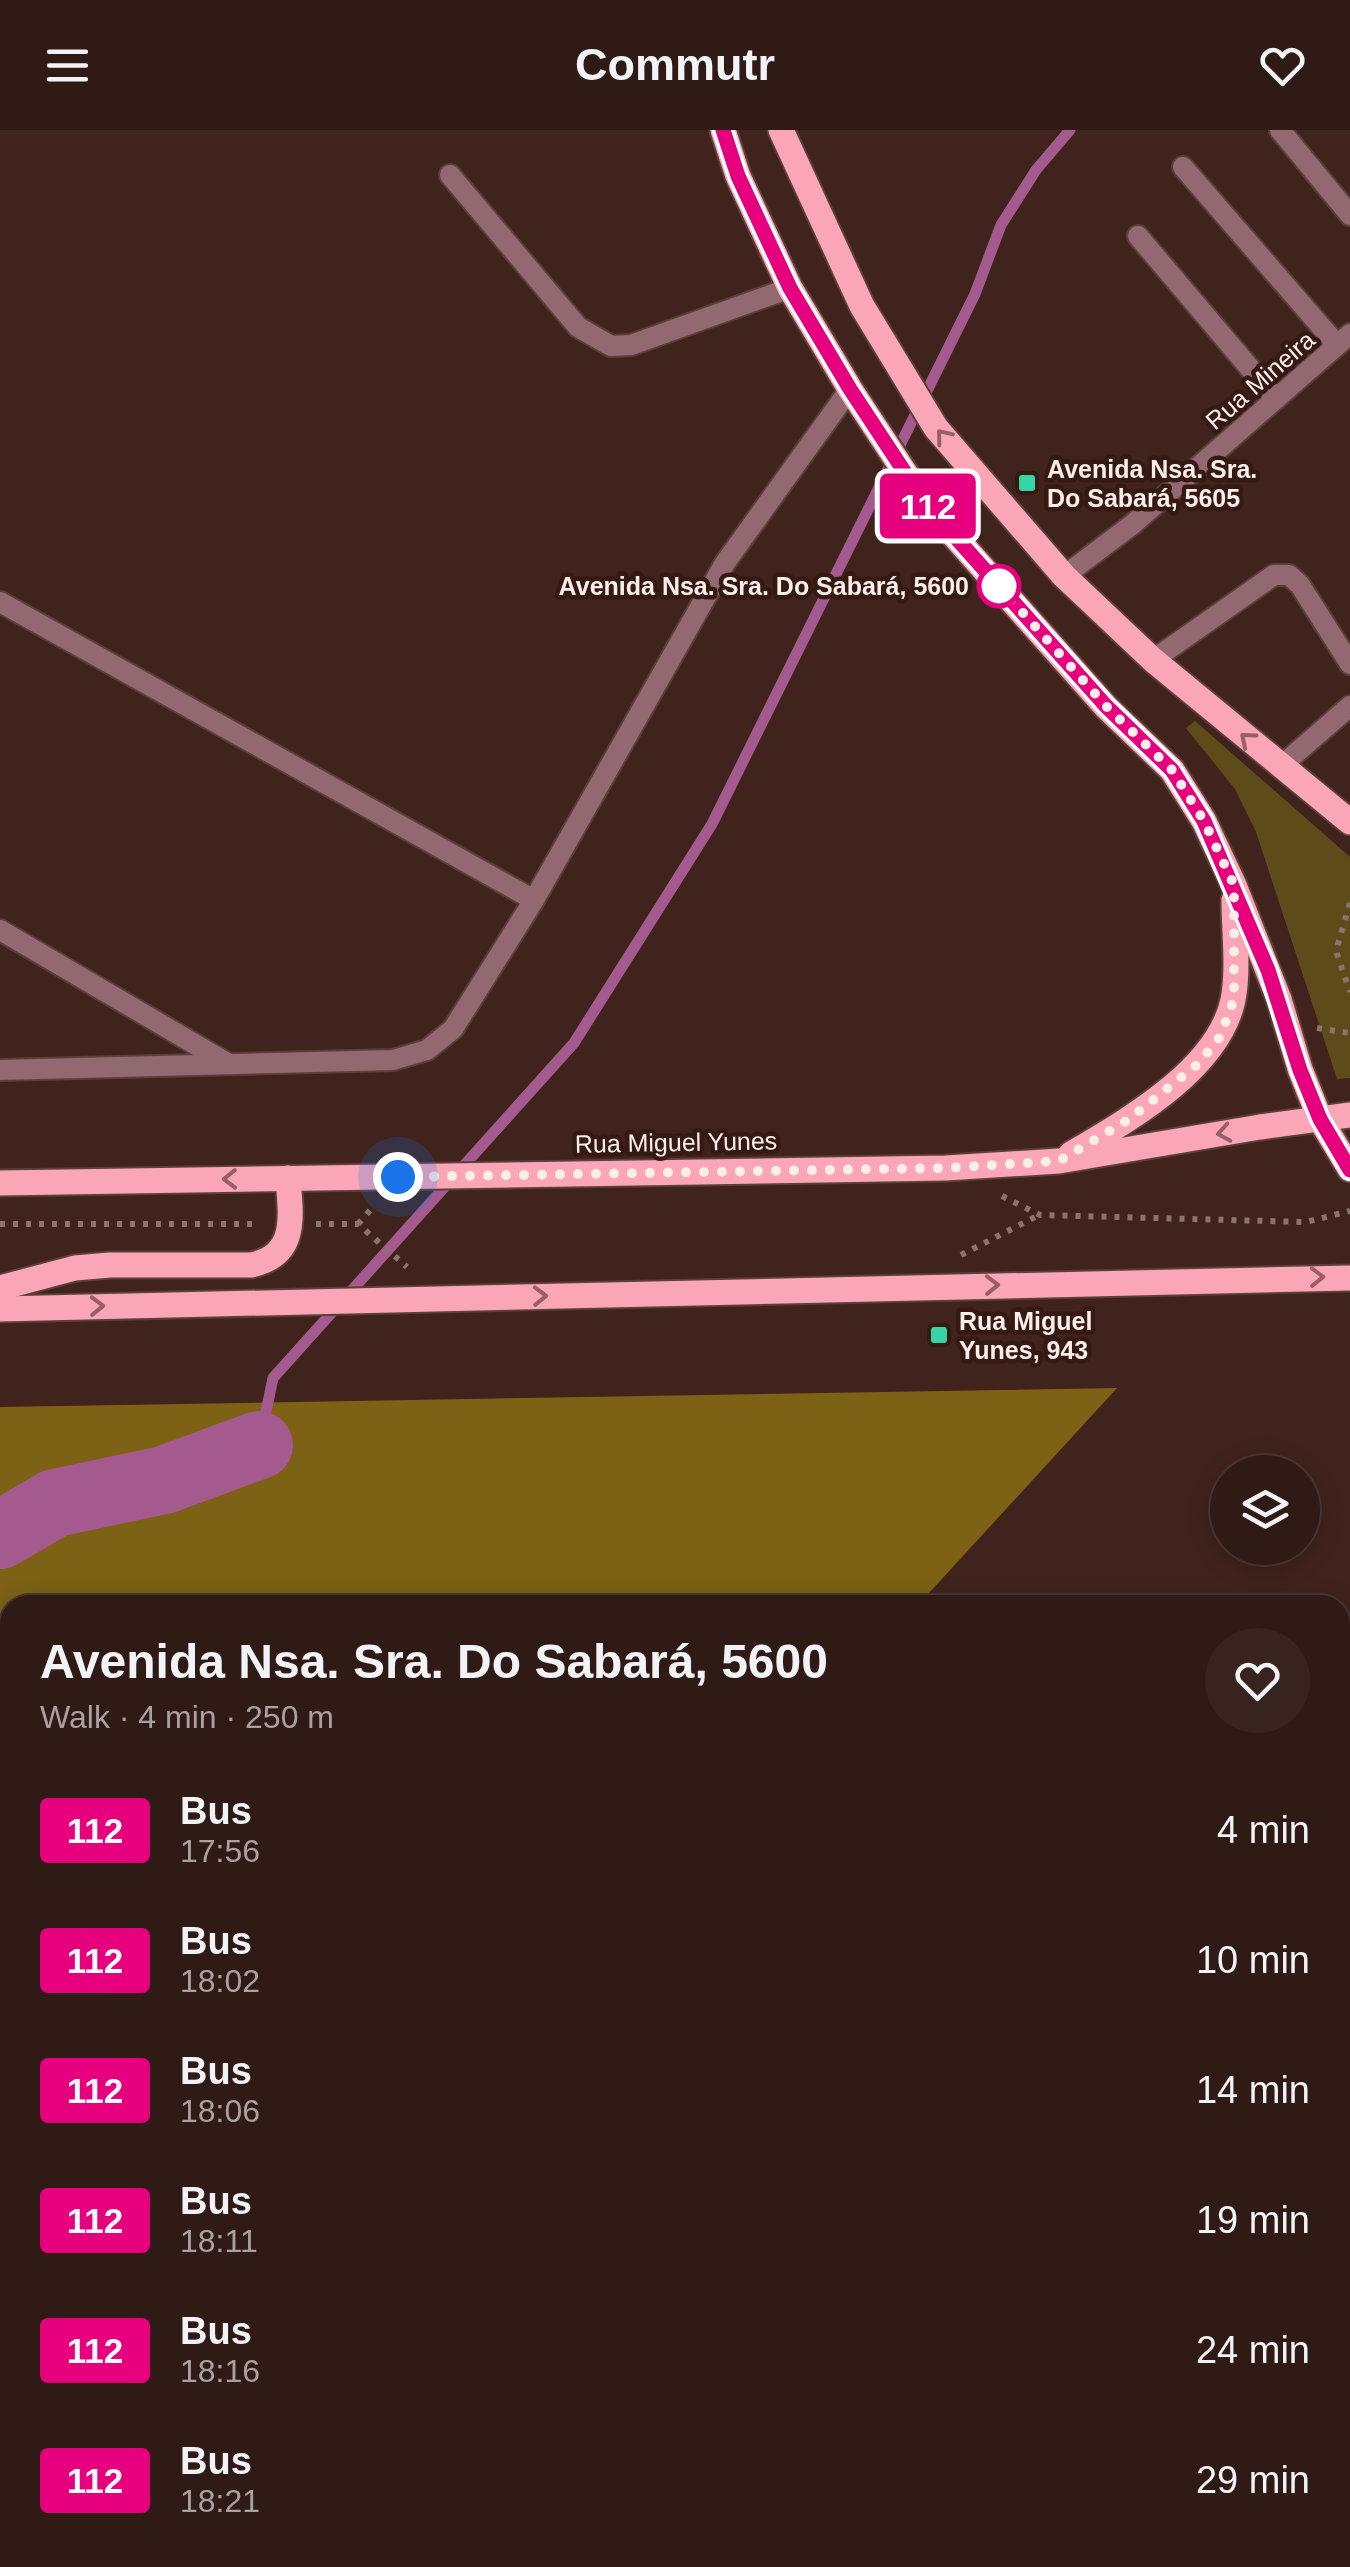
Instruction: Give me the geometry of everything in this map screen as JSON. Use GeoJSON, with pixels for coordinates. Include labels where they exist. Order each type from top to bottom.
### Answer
{"type":"FeatureCollection","features":[{"type":"Feature","properties":{"kind":"main road"},"geometry":{"type":"LineString","coordinates":[[723,130],[738,176],[790,288],[925,503],[1106,706],[1172,770],[1204,821],[1279,998],[1300,1070],[1320,1119],[1350,1170]]}},
{"type":"Feature","properties":{"kind":"main road"},"geometry":{"type":"LineString","coordinates":[[781,130],[862,306],[936,428],[1064,576],[1153,660],[1350,822]]}},
{"type":"Feature","properties":{"kind":"main road"},"geometry":{"type":"LineString","coordinates":[[1059,1161],[1128,1120],[1198,1064],[1220,1037],[1234,999],[1234,885]]}},
{"type":"Feature","properties":{"kind":"main road","name":"Rua Miguel Yunes"},"geometry":{"type":"LineString","coordinates":[[0,1183],[928,1168],[1059,1161],[1350,1116]]}},
{"type":"Feature","properties":{"kind":"main road"},"geometry":{"type":"LineString","coordinates":[[0,1288],[75,1268],[110,1264],[267,1262],[278,1254],[292,1225],[288,1178]]}},
{"type":"Feature","properties":{"kind":"main road"},"geometry":{"type":"LineString","coordinates":[[0,1309],[1350,1278]]}},
{"type":"Feature","properties":{"kind":"street"},"geometry":{"type":"LineString","coordinates":[[1280,130],[1350,215]]}},
{"type":"Feature","properties":{"kind":"street"},"geometry":{"type":"LineString","coordinates":[[1183,167],[1344,340]]}},
{"type":"Feature","properties":{"kind":"street"},"geometry":{"type":"LineString","coordinates":[[450,175],[578,328],[611,346],[631,344],[790,288]]}},
{"type":"Feature","properties":{"kind":"street"},"geometry":{"type":"LineString","coordinates":[[1138,236],[1276,399]]}},
{"type":"Feature","properties":{"kind":"street","name":"Rua Mineira"},"geometry":{"type":"LineString","coordinates":[[1064,576],[1133,524],[1344,340]]}},
{"type":"Feature","properties":{"kind":"street"},"geometry":{"type":"LineString","coordinates":[[0,1070],[394,1060],[427,1050],[453,1029],[534,900],[725,563],[850,389]]}},
{"type":"Feature","properties":{"kind":"street"},"geometry":{"type":"LineString","coordinates":[[1153,660],[1274,575],[1289,576],[1300,585],[1350,664]]}},
{"type":"Feature","properties":{"kind":"street"},"geometry":{"type":"LineString","coordinates":[[0,602],[534,900]]}},
{"type":"Feature","properties":{"kind":"street"},"geometry":{"type":"LineString","coordinates":[[1280,767],[1350,706]]}},
{"type":"Feature","properties":{"kind":"street"},"geometry":{"type":"LineString","coordinates":[[0,930],[229,1064]]}},
{"type":"Feature","properties":{"kind":"path"},"geometry":{"type":"LineString","coordinates":[[1350,904],[1336,951],[1350,992]]}},
{"type":"Feature","properties":{"kind":"path"},"geometry":{"type":"LineString","coordinates":[[1040,1215],[1306,1222],[1350,1212]]}},
{"type":"Feature","properties":{"kind":"path"},"geometry":{"type":"LineString","coordinates":[[0,1224],[264,1224]]}},
{"type":"Feature","properties":{"kind":"path"},"geometry":{"type":"LineString","coordinates":[[326,1224],[358,1224],[442,1298]]}},
{"type":"Feature","properties":{"kind":"shaded area"},"geometry":{"type":"Polygon","coordinates":[[[1195,721],[1350,857],[1350,1078],[1337,1079],[1256,832],[1235,789],[1186,728],[1195,721]]]}},
{"type":"Feature","properties":{"kind":"shaded area"},"geometry":{"type":"Polygon","coordinates":[[[1117,1388],[927,1595],[0,1595],[0,1407],[1117,1388]]]}},
{"type":"Feature","properties":{"kind":"waterway"},"geometry":{"type":"LineString","coordinates":[[259,1445],[273,1378],[574,1043],[712,824],[975,294],[1001,225],[1036,170],[1070,130]]}},
{"type":"Feature","properties":{"kind":"waterway"},"geometry":{"type":"LineString","coordinates":[[0,1535],[55,1503],[164,1480],[259,1445]]}},
{"type":"Feature","properties":{"kind":"bus line","name":"112"},"geometry":{"type":"LineString","coordinates":[[723,130],[738,176],[790,288],[925,503],[1106,706],[1172,770],[1204,821],[1279,998],[1300,1070],[1320,1119],[1350,1170]]}},
{"type":"Feature","properties":{"kind":"place","name":"Avenida Nsa. Sra. Do Sabará, 5605"},"geometry":{"type":"Point","coordinates":[1027,483]}},
{"type":"Feature","properties":{"kind":"place","name":"Avenida Nsa. Sra. Do Sabará, 5600"},"geometry":{"type":"Point","coordinates":[999,586]}},
{"type":"Feature","properties":{"kind":"place","name":"Rua Miguel Yunes, 943"},"geometry":{"type":"Point","coordinates":[939,1335]}},
{"type":"Feature","properties":{"kind":"route"},"geometry":{"type":"LineString","coordinates":[[398,1177],[946,1168],[1059,1161],[1128,1120],[1198,1064],[1220,1037],[1234,999],[1234,885],[1204,821],[1172,770],[1106,706],[999,586]]}}]}
